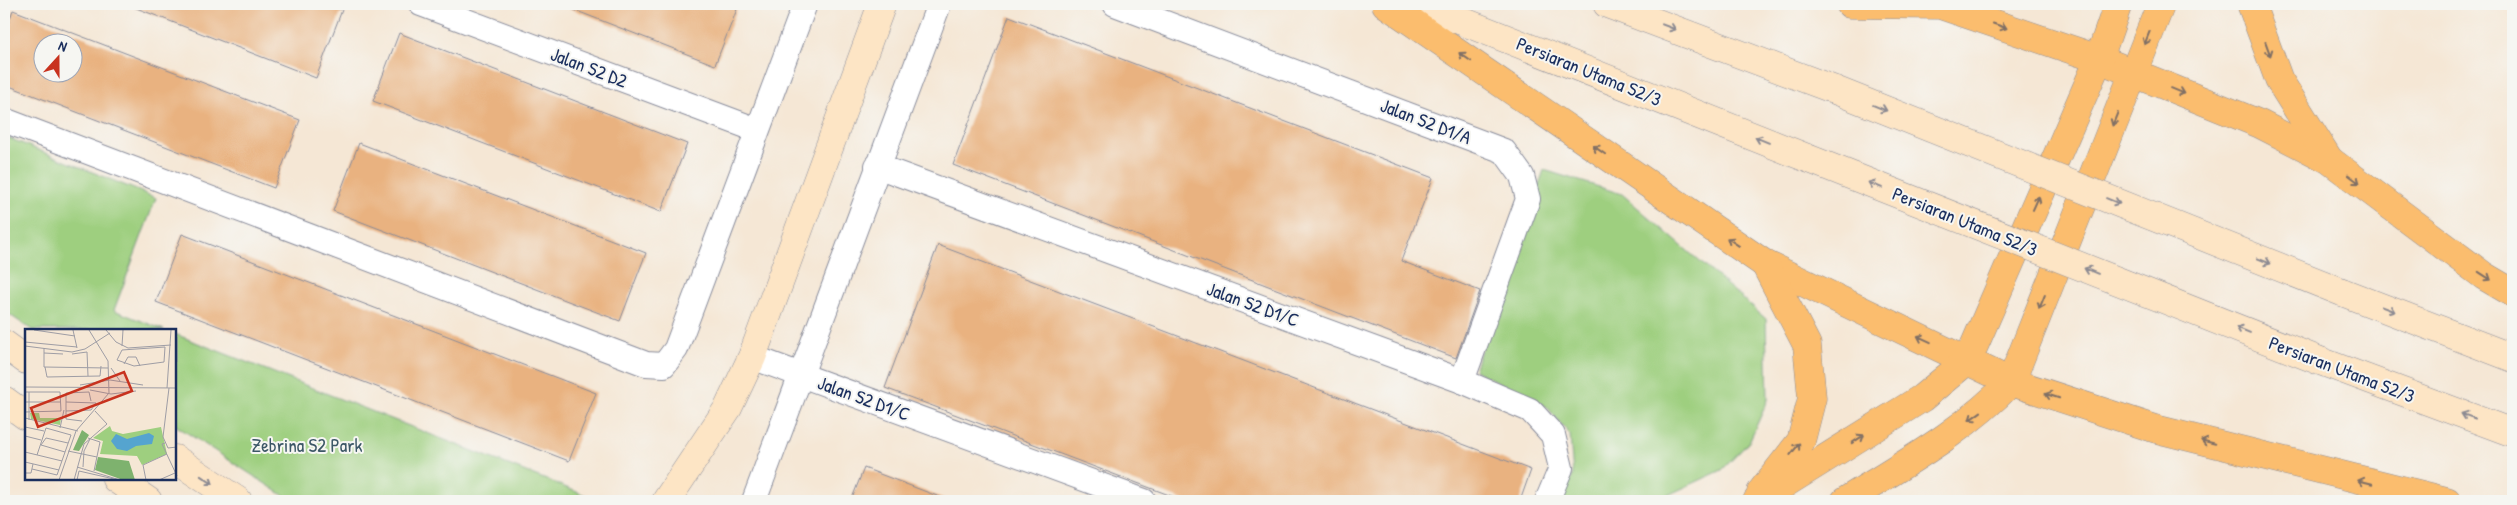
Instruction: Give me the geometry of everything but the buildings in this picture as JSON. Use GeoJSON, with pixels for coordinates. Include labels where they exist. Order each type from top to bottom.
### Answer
{"type":"FeatureCollection","features":[{"type":"Feature","properties":{"kind":"main road"},"geometry":{"type":"LineString","coordinates":[[666,501],[728,408],[752,357],[882,4]]}},
{"type":"Feature","properties":{"kind":"main road"},"geometry":{"type":"LineString","coordinates":[[1386,4],[1765,264],[2011,382],[2156,429],[2447,501]]}},
{"type":"Feature","properties":{"kind":"main road","name":"Persiaran Utama S2/3"},"geometry":{"type":"LineString","coordinates":[[1419,4],[2320,361],[2513,433]]}},
{"type":"Feature","properties":{"kind":"main road"},"geometry":{"type":"LineString","coordinates":[[1607,4],[1835,90],[2513,358]]}},
{"type":"Feature","properties":{"kind":"main road"},"geometry":{"type":"LineString","coordinates":[[1850,4],[1943,5],[2099,59],[2260,124],[2328,159],[2484,276],[2513,293]]}},
{"type":"Feature","properties":{"kind":"main road"},"geometry":{"type":"LineString","coordinates":[[1756,501],[1922,398],[1968,360],[2099,59],[2118,4]]}},
{"type":"Feature","properties":{"kind":"main road"},"geometry":{"type":"LineString","coordinates":[[1845,501],[1942,440],[1986,408],[2011,382],[2161,4]]}},
{"type":"Feature","properties":{"kind":"main road"},"geometry":{"type":"LineString","coordinates":[[2251,4],[2279,80],[2328,159]]}},
{"type":"Feature","properties":{"kind":"main road"},"geometry":{"type":"LineString","coordinates":[[1756,501],[1801,441],[1812,398],[1807,345],[1765,264]]}},
{"type":"Feature","properties":{"kind":"main road"},"geometry":{"type":"LineString","coordinates":[[4,344],[25,359]]}},
{"type":"Feature","properties":{"kind":"main road"},"geometry":{"type":"LineString","coordinates":[[4,400],[25,415]]}},
{"type":"Feature","properties":{"kind":"main road"},"geometry":{"type":"LineString","coordinates":[[176,460],[238,501]]}},
{"type":"Feature","properties":{"kind":"main road"},"geometry":{"type":"LineString","coordinates":[[117,480],[148,501]]}},
{"type":"Feature","properties":{"kind":"street","name":"Jalan S2 D2"},"geometry":{"type":"LineString","coordinates":[[421,4],[757,130]]}},
{"type":"Feature","properties":{"kind":"street"},"geometry":{"type":"LineString","coordinates":[[4,120],[637,361],[646,364],[664,365],[676,350],[805,4]]}},
{"type":"Feature","properties":{"kind":"street"},"geometry":{"type":"LineString","coordinates":[[754,501],[877,166],[940,4]]}},
{"type":"Feature","properties":{"kind":"street","name":"Jalan S2 D1/A"},"geometry":{"type":"LineString","coordinates":[[1115,4],[1504,151],[1522,176],[1528,199],[1462,381]]}},
{"type":"Feature","properties":{"kind":"street","name":"Jalan S2 D1/C"},"geometry":{"type":"LineString","coordinates":[[877,166],[1462,381],[1530,410],[1553,435],[1561,468],[1547,501]]}},
{"type":"Feature","properties":{"kind":"street","name":"Jalan S2 D1/C"},"geometry":{"type":"LineString","coordinates":[[752,357],[1144,501]]}},
{"type":"Feature","properties":{"kind":"green space"},"geometry":{"type":"Polygon","coordinates":[[[4,136],[156,198],[114,310],[162,329],[31,329],[4,311],[4,136]]]}},
{"type":"Feature","properties":{"kind":"green space"},"geometry":{"type":"Polygon","coordinates":[[[1544,170],[1622,194],[1766,319],[1768,400],[1749,442],[1722,470],[1655,501],[1561,501],[1573,475],[1570,435],[1547,407],[1474,370],[1544,170]]]}},
{"type":"Feature","properties":{"kind":"green space","name":"Zebrina S2 Park"},"geometry":{"type":"Polygon","coordinates":[[[176,334],[600,501],[292,501],[176,426],[176,334]]]}}]}
